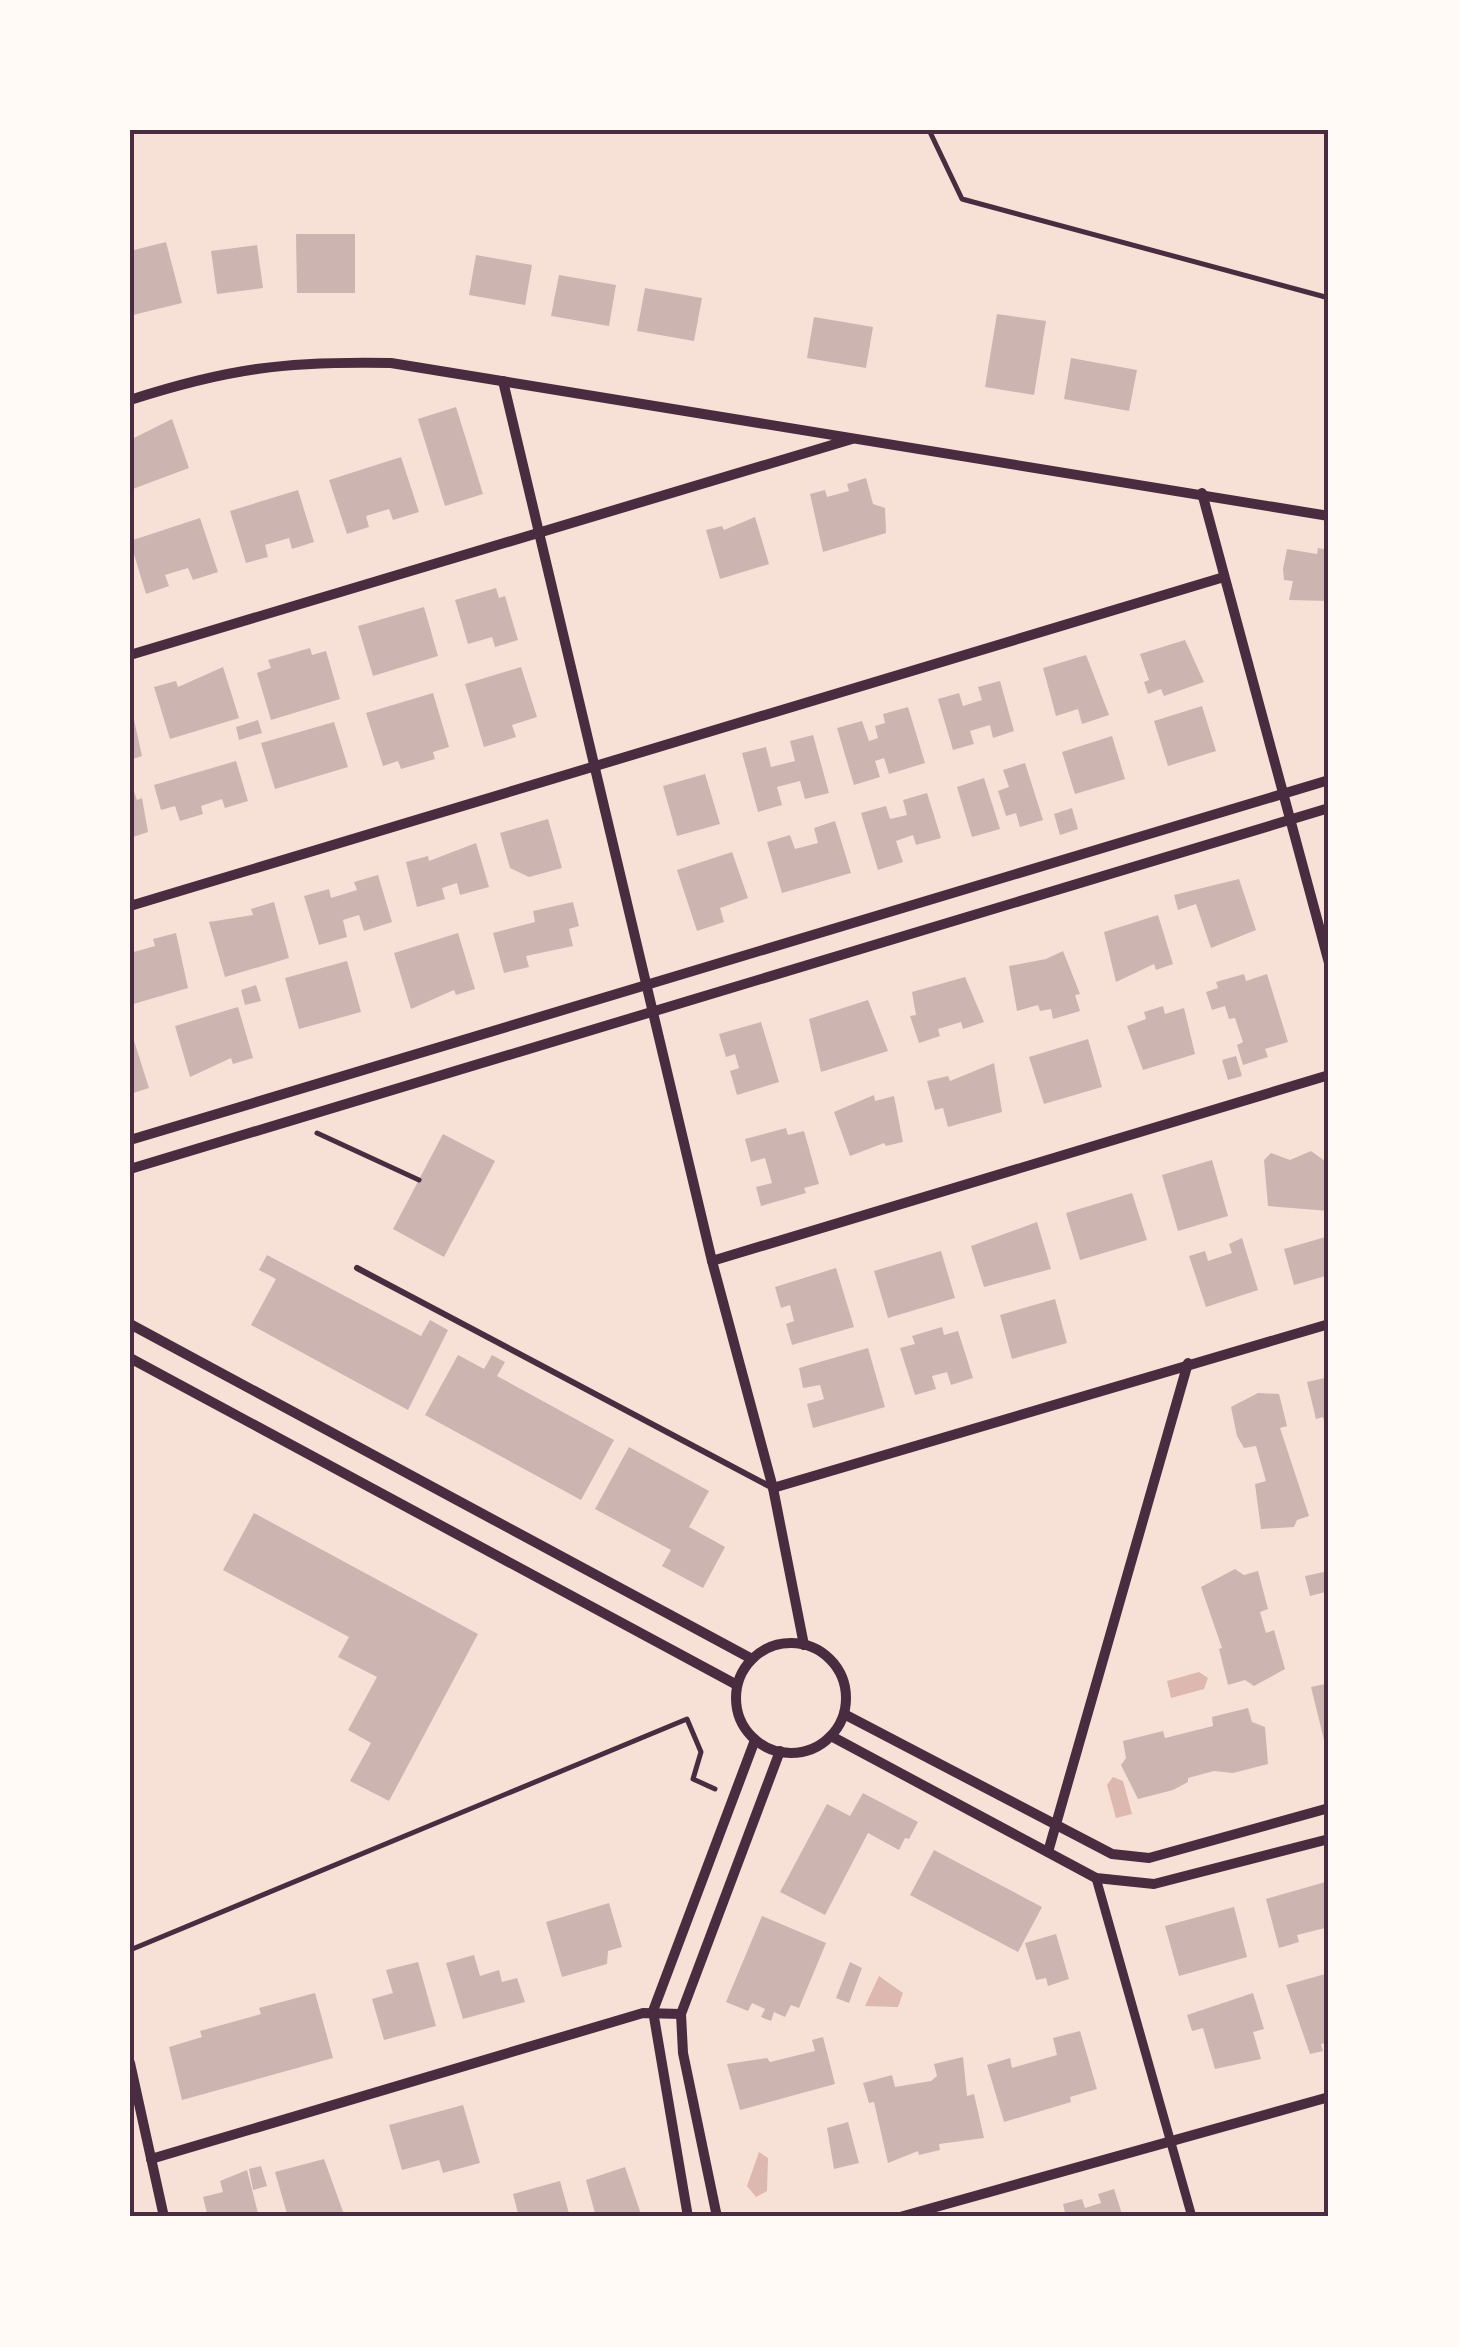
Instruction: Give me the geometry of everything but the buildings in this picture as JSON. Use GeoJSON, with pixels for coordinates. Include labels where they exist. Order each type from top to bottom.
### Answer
{"type":"FeatureCollection","features":[{"type":"Feature","properties":{"kind":"street"},"geometry":{"type":"LineString","coordinates":[[130,400],[208,374],[293,362],[391,363],[1329,516]]}},
{"type":"Feature","properties":{"kind":"street"},"geometry":{"type":"LineString","coordinates":[[503,381],[712,1262],[773,1488],[804,1645]]}},
{"type":"Feature","properties":{"kind":"street"},"geometry":{"type":"LineString","coordinates":[[130,655],[856,438]]}},
{"type":"Feature","properties":{"kind":"street"},"geometry":{"type":"LineString","coordinates":[[1202,493],[1329,963]]}},
{"type":"Feature","properties":{"kind":"street"},"geometry":{"type":"LineString","coordinates":[[130,906],[1224,577]]}},
{"type":"Feature","properties":{"kind":"street"},"geometry":{"type":"LineString","coordinates":[[130,1140],[1329,780]]}},
{"type":"Feature","properties":{"kind":"street"},"geometry":{"type":"LineString","coordinates":[[130,1169],[1329,808]]}},
{"type":"Feature","properties":{"kind":"street"},"geometry":{"type":"LineString","coordinates":[[712,1262],[1329,1075]]}},
{"type":"Feature","properties":{"kind":"street"},"geometry":{"type":"LineString","coordinates":[[130,1324],[752,1659]]}},
{"type":"Feature","properties":{"kind":"street"},"geometry":{"type":"LineString","coordinates":[[773,1488],[1329,1324]]}},
{"type":"Feature","properties":{"kind":"street"},"geometry":{"type":"LineString","coordinates":[[130,1358],[737,1685]]}},
{"type":"Feature","properties":{"kind":"street"},"geometry":{"type":"LineString","coordinates":[[1048,1852],[1188,1363]]}},
{"type":"Feature","properties":{"kind":"street"},"geometry":{"type":"LineString","coordinates":[[785,1644],[804,1645],[819,1651],[841,1675],[844,1714],[831,1736],[803,1752],[780,1752],[756,1740],[738,1713],[737,1685],[752,1659],[785,1644]]}},
{"type":"Feature","properties":{"kind":"street"},"geometry":{"type":"LineString","coordinates":[[844,1714],[1112,1854],[1150,1858],[1329,1808]]}},
{"type":"Feature","properties":{"kind":"street"},"geometry":{"type":"LineString","coordinates":[[831,1736],[1096,1878],[1154,1884],[1329,1838]]}},
{"type":"Feature","properties":{"kind":"street"},"geometry":{"type":"LineString","coordinates":[[688,2217],[653,2011],[756,1740]]}},
{"type":"Feature","properties":{"kind":"street"},"geometry":{"type":"LineString","coordinates":[[718,2217],[682,2053],[681,2014],[780,1752]]}},
{"type":"Feature","properties":{"kind":"street"},"geometry":{"type":"LineString","coordinates":[[1096,1878],[1192,2217]]}},
{"type":"Feature","properties":{"kind":"street"},"geometry":{"type":"LineString","coordinates":[[151,2159],[653,2011],[681,2014]]}},
{"type":"Feature","properties":{"kind":"street"},"geometry":{"type":"LineString","coordinates":[[130,2063],[164,2217]]}},
{"type":"Feature","properties":{"kind":"street"},"geometry":{"type":"LineString","coordinates":[[900,2217],[1329,2097]]}},
{"type":"Feature","properties":{"kind":"lane"},"geometry":{"type":"LineString","coordinates":[[357,1268],[773,1488]]}},
{"type":"Feature","properties":{"kind":"path"},"geometry":{"type":"LineString","coordinates":[[929,130],[962,199],[1329,298]]}},
{"type":"Feature","properties":{"kind":"path"},"geometry":{"type":"LineString","coordinates":[[292,1122],[419,1180]]}},
{"type":"Feature","properties":{"kind":"path"},"geometry":{"type":"LineString","coordinates":[[130,1950],[687,1718],[701,1752],[694,1779],[715,1788],[720,1798]]}},
{"type":"Feature","properties":{"kind":"shaded area"},"geometry":{"type":"Polygon","coordinates":[[[1199,1672],[1208,1678],[1204,1689],[1171,1698],[1167,1681],[1199,1672]]]}},
{"type":"Feature","properties":{"kind":"shaded area"},"geometry":{"type":"Polygon","coordinates":[[[1113,1777],[1123,1781],[1132,1814],[1116,1818],[1107,1785],[1113,1777]]]}},
{"type":"Feature","properties":{"kind":"shaded area"},"geometry":{"type":"Polygon","coordinates":[[[879,1976],[903,1993],[898,2007],[865,2006],[879,1976]]]}},
{"type":"Feature","properties":{"kind":"shaded area"},"geometry":{"type":"Polygon","coordinates":[[[759,2152],[768,2158],[767,2191],[756,2197],[747,2186],[759,2152]]]}}]}
